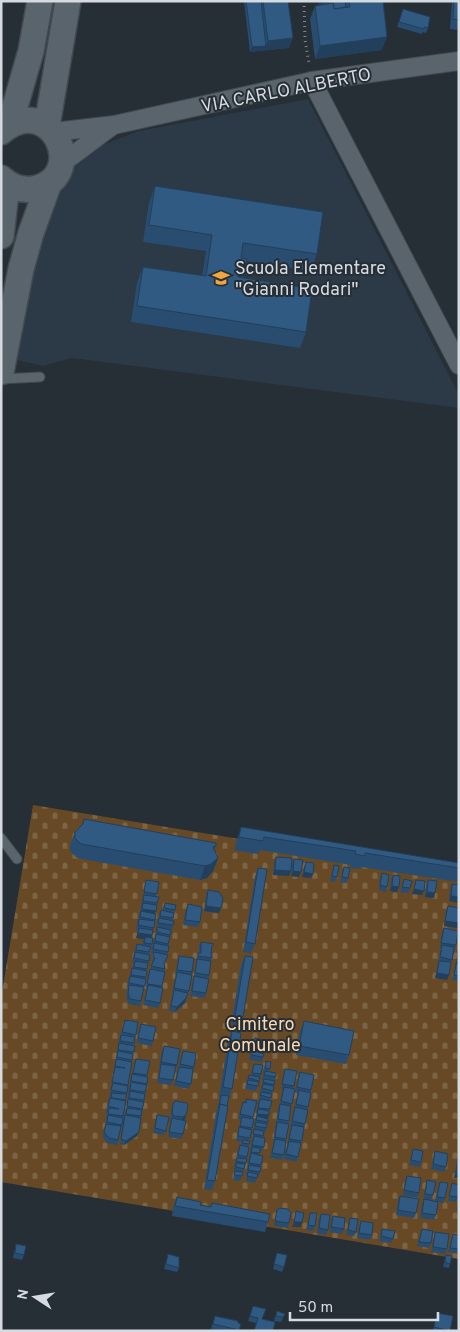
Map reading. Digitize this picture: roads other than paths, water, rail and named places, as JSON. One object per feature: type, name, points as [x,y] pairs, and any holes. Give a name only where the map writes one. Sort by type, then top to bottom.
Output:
[{"type":"main road","points":[[6,128],[31,51],[40,1]]},
{"type":"main road","points":[[50,129],[68,1]]},
{"type":"main road","points":[[1,372],[21,269],[31,233],[62,153],[60,142],[50,129],[35,121],[22,120],[6,128]]},
{"type":"main road","points":[[1,236],[4,181],[17,189],[28,190],[39,188],[55,174]]},
{"type":"street","name":"VIA CARLO ALBERTO","points":[[50,129],[114,124],[312,81],[459,61]]},
{"type":"street","points":[[312,81],[459,365]]},
{"type":"street","name":"VIA CARLO ALBERTO","points":[[55,174],[114,124]]},
{"type":"lane","points":[[1,379],[40,377]]},
{"type":"lane","points":[[1,838],[17,859]]},
{"type":"place","name":"Scuola Elementare \"Gianni Rodari\"","points":[[221,278]]},
{"type":"park label","name":"Cimitero Comunale","points":[[260,1034]]}]
